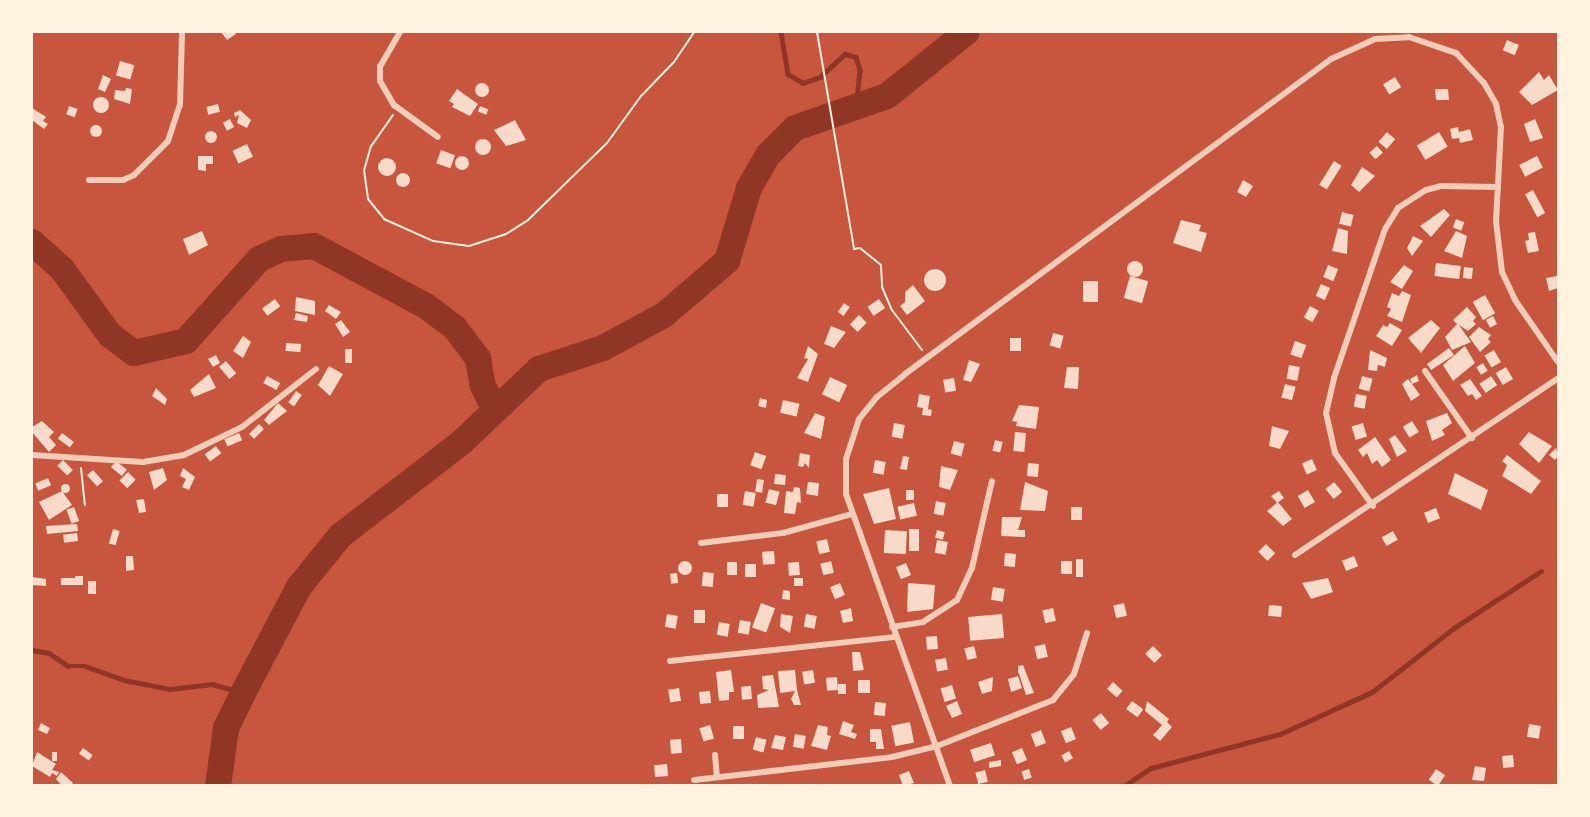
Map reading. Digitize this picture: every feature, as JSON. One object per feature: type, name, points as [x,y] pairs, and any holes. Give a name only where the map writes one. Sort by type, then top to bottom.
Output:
[{"type":"street","points":[[89,180],[123,180],[134,175],[168,141],[180,105],[182,32]]},
{"type":"street","points":[[400,32],[380,66],[380,81],[399,109],[438,137]]},
{"type":"street","points":[[950,786],[852,514],[845,483],[846,459],[859,419],[889,386],[1300,81],[1344,51],[1375,39],[1409,37],[1435,43],[1456,53],[1477,73],[1499,114],[1502,139],[1497,244],[1502,272],[1515,300],[1558,362]]},
{"type":"street","points":[[1373,506],[1335,453],[1326,413],[1334,378],[1385,228],[1398,208],[1426,190],[1441,186],[1498,187]]},
{"type":"street","points":[[32,455],[80,456],[143,462],[201,449],[242,427],[316,369]]},
{"type":"street","points":[[1425,371],[1472,438]]},
{"type":"street","points":[[1295,555],[1373,506],[1558,378]]},
{"type":"street","points":[[892,627],[923,622],[957,600],[970,575],[992,481]]},
{"type":"street","points":[[701,543],[783,533],[852,514]]},
{"type":"street","points":[[694,780],[892,757],[937,746],[1053,700],[1074,674],[1087,633]]},
{"type":"street","points":[[670,661],[896,637]]},
{"type":"street","points":[[715,755],[717,777]]},
{"type":"path","points":[[399,109],[371,146],[364,170],[368,199],[384,219],[433,241],[469,246],[506,234],[528,220],[607,143],[641,96],[674,62],[694,32]]},
{"type":"path","points":[[817,32],[854,249],[860,248],[881,265],[882,286],[892,310],[927,357]]},
{"type":"path","points":[[80,456],[85,505]]},
{"type":"building","points":[[221,32],[234,32],[236,34],[227,40]]},
{"type":"building","points":[[1507,40],[1519,45],[1515,55],[1503,50]]},
{"type":"building","points":[[120,61],[134,65],[130,80],[116,75]]},
{"type":"building","points":[[1539,72],[1544,80],[1549,75],[1558,90],[1532,105],[1519,92]]},
{"type":"building","points":[[103,75],[111,79],[105,92],[98,89]]},
{"type":"building","points":[[1395,77],[1401,87],[1389,94],[1383,84]]},
{"type":"building","points":[[479,83],[485,83],[489,90],[485,97],[479,97],[475,93],[475,87]]},
{"type":"building","points":[[126,88],[132,89],[130,104],[114,99],[115,90],[125,91]]},
{"type":"building","points":[[457,89],[478,104],[470,116],[452,107],[454,104],[449,101]]},
{"type":"building","points":[[1435,89],[1448,89],[1449,100],[1436,100]]},
{"type":"building","points":[[98,97],[104,97],[109,105],[107,111],[98,113],[93,108],[93,102]]},
{"type":"building","points":[[218,104],[220,112],[208,115],[206,107]]},
{"type":"building","points":[[69,106],[78,109],[75,117],[66,115]]},
{"type":"building","points":[[480,106],[488,109],[486,115],[478,112]]},
{"type":"building","points":[[32,108],[46,117],[43,121],[48,124],[44,129],[32,120]]},
{"type":"building","points":[[240,110],[251,120],[247,128],[237,123],[239,115],[235,117],[234,113]]},
{"type":"building","points":[[230,119],[234,127],[227,131],[223,123]]},
{"type":"building","points":[[1535,119],[1543,138],[1530,142],[1524,124]]},
{"type":"building","points":[[515,120],[526,140],[506,146],[494,130]]},
{"type":"building","points":[[98,125],[102,131],[98,137],[94,137],[90,129]]},
{"type":"building","points":[[1458,127],[1459,132],[1470,129],[1473,140],[1460,143],[1459,138],[1452,139],[1450,129]]},
{"type":"building","points":[[213,131],[216,132],[216,142],[209,143],[206,142],[205,135],[206,132]]},
{"type":"building","points":[[1387,132],[1395,139],[1387,149],[1378,142]]},
{"type":"building","points":[[1439,132],[1448,147],[1425,160],[1417,145]]},
{"type":"building","points":[[483,139],[489,141],[491,147],[489,153],[483,155],[477,153],[475,147],[477,141]]},
{"type":"building","points":[[247,144],[253,157],[238,163],[232,151]]},
{"type":"building","points":[[1377,146],[1383,153],[1375,159],[1369,153]]},
{"type":"building","points":[[441,150],[455,155],[450,168],[436,163]]},
{"type":"building","points":[[198,156],[213,156],[213,164],[206,164],[206,171],[198,170]]},
{"type":"building","points":[[462,156],[467,158],[469,163],[467,168],[462,170],[457,168],[455,163],[457,158]]},
{"type":"building","points":[[1537,156],[1543,168],[1525,177],[1519,165]]},
{"type":"building","points":[[387,158],[393,161],[396,167],[393,173],[387,176],[381,173],[378,167],[381,161]]},
{"type":"building","points":[[1334,161],[1342,166],[1327,190],[1319,185]]},
{"type":"building","points":[[1362,167],[1375,176],[1359,192],[1351,185]]},
{"type":"building","points":[[403,173],[408,175],[410,180],[408,185],[403,187],[398,185],[396,180],[398,175]]},
{"type":"building","points":[[1243,180],[1253,186],[1246,197],[1237,192]]},
{"type":"building","points":[[1533,190],[1545,213],[1537,217],[1525,194]]},
{"type":"building","points":[[1444,209],[1450,215],[1431,237],[1420,226]]},
{"type":"building","points":[[1342,212],[1354,215],[1351,227],[1339,224]]},
{"type":"building","points":[[1456,219],[1464,222],[1461,231],[1453,227]]},
{"type":"building","points":[[1181,220],[1201,225],[1199,231],[1207,233],[1201,252],[1173,243]]},
{"type":"building","points":[[1338,228],[1348,231],[1347,254],[1332,251]]},
{"type":"building","points":[[202,231],[208,245],[189,255],[183,239]]},
{"type":"building","points":[[1456,231],[1467,236],[1462,258],[1444,251]]},
{"type":"building","points":[[1535,232],[1539,251],[1528,253],[1525,241],[1529,240],[1528,233]]},
{"type":"building","points":[[1413,236],[1423,241],[1412,256],[1407,248]]},
{"type":"building","points":[[1132,261],[1138,261],[1143,269],[1141,275],[1132,277],[1127,272],[1127,266]]},
{"type":"building","points":[[1436,263],[1461,266],[1459,279],[1434,276]]},
{"type":"building","points":[[1328,265],[1338,269],[1333,281],[1323,277]]},
{"type":"building","points":[[1404,265],[1413,271],[1402,289],[1390,282]]},
{"type":"building","points":[[1464,267],[1473,268],[1472,279],[1463,278]]},
{"type":"building","points":[[935,269],[943,272],[946,280],[943,288],[935,291],[927,288],[924,280],[927,272]]},
{"type":"building","points":[[1130,276],[1148,281],[1142,303],[1124,298]]},
{"type":"building","points":[[1557,276],[1558,288],[1549,291],[1546,278]]},
{"type":"building","points":[[1083,281],[1098,281],[1098,302],[1083,302]]},
{"type":"building","points":[[1321,284],[1330,288],[1325,300],[1316,296]]},
{"type":"building","points":[[913,285],[925,301],[907,315],[900,306],[905,302],[905,292]]},
{"type":"building","points":[[1402,291],[1411,295],[1402,322],[1387,316],[1391,309],[1387,307],[1392,293],[1399,296]]},
{"type":"building","points":[[1485,295],[1495,313],[1483,320],[1473,302]]},
{"type":"building","points":[[296,297],[315,301],[315,315],[295,311]]},
{"type":"building","points":[[275,299],[280,306],[267,316],[262,308]]},
{"type":"building","points":[[879,299],[885,308],[874,316],[867,307]]},
{"type":"building","points":[[844,303],[850,307],[844,316],[838,312]]},
{"type":"building","points":[[329,305],[341,312],[336,319],[325,311]]},
{"type":"building","points":[[1310,306],[1319,311],[1312,322],[1304,317]]},
{"type":"building","points":[[1467,307],[1476,317],[1473,321],[1476,324],[1468,331],[1459,325],[1471,342],[1452,350],[1445,337],[1457,324],[1453,320]]},
{"type":"building","points":[[296,313],[308,316],[307,322],[294,320]]},
{"type":"building","points":[[859,315],[867,323],[858,332],[850,324]]},
{"type":"building","points":[[1493,316],[1497,324],[1490,328],[1486,320]]},
{"type":"building","points":[[341,320],[350,332],[343,337],[335,324]]},
{"type":"building","points":[[1431,320],[1440,328],[1421,353],[1408,338]]},
{"type":"building","points":[[1390,323],[1402,330],[1392,346],[1376,336],[1383,325],[1387,327]]},
{"type":"building","points":[[831,326],[846,332],[834,348],[824,344]]},
{"type":"building","points":[[1479,327],[1491,335],[1488,339],[1491,342],[1480,352],[1469,337]]},
{"type":"building","points":[[1053,333],[1064,336],[1060,348],[1050,346]]},
{"type":"building","points":[[243,336],[251,342],[243,358],[233,351]]},
{"type":"building","points":[[1010,338],[1021,338],[1021,351],[1010,351]]},
{"type":"building","points":[[1295,341],[1306,345],[1301,358],[1290,354]]},
{"type":"building","points":[[286,343],[301,344],[300,352],[285,351]]},
{"type":"building","points":[[808,346],[818,354],[808,382],[797,378],[808,359],[804,358]]},
{"type":"building","points":[[1465,346],[1475,363],[1453,381],[1443,365]]},
{"type":"building","points":[[1449,348],[1454,355],[1431,370],[1427,364]]},
{"type":"building","points":[[345,349],[352,349],[352,363],[345,363]]},
{"type":"building","points":[[1370,350],[1387,358],[1385,367],[1378,365],[1377,371],[1368,370]]},
{"type":"building","points":[[1494,350],[1501,362],[1491,368],[1484,356]]},
{"type":"building","points":[[216,355],[220,363],[213,367],[208,359]]},
{"type":"building","points":[[969,360],[980,364],[971,382],[963,380]]},
{"type":"building","points":[[226,361],[236,373],[229,379],[219,367]]},
{"type":"building","points":[[1483,363],[1488,371],[1481,375],[1476,367]]},
{"type":"building","points":[[1289,365],[1300,367],[1297,381],[1287,379]]},
{"type":"building","points":[[329,366],[343,374],[330,396],[318,385]]},
{"type":"building","points":[[1067,367],[1079,367],[1078,389],[1064,388]]},
{"type":"building","points":[[1506,367],[1513,379],[1503,385],[1496,373]]},
{"type":"building","points":[[209,374],[216,388],[194,397],[190,390]]},
{"type":"building","points":[[1417,375],[1419,381],[1412,384],[1410,379]]},
{"type":"building","points":[[267,376],[280,383],[276,390],[263,383]]},
{"type":"building","points":[[1362,376],[1373,379],[1369,391],[1359,389]]},
{"type":"building","points":[[1491,376],[1497,385],[1486,393],[1479,384]]},
{"type":"building","points":[[830,377],[847,385],[839,402],[822,394]]},
{"type":"building","points":[[954,378],[956,391],[945,393],[943,380]]},
{"type":"building","points":[[1408,379],[1420,395],[1411,401],[1402,384]]},
{"type":"building","points":[[1470,379],[1482,396],[1476,400],[1472,394],[1468,396],[1460,385]]},
{"type":"building","points":[[1285,384],[1296,387],[1292,400],[1281,398]]},
{"type":"building","points":[[156,388],[167,399],[165,405],[152,396]]},
{"type":"building","points":[[296,391],[302,395],[294,407],[288,403]]},
{"type":"building","points":[[919,394],[930,396],[928,409],[932,410],[931,416],[922,415],[923,408],[917,407]]},
{"type":"building","points":[[1356,394],[1367,396],[1365,409],[1354,407]]},
{"type":"building","points":[[760,398],[767,400],[766,408],[758,406]]},
{"type":"building","points":[[783,400],[800,404],[797,416],[780,413]]},
{"type":"building","points":[[278,403],[287,411],[269,425],[264,420]]},
{"type":"building","points":[[1019,405],[1039,407],[1036,429],[1016,426],[1017,422],[1012,421]]},
{"type":"building","points":[[815,413],[825,417],[821,439],[804,433]]},
{"type":"building","points":[[1447,413],[1452,423],[1442,430],[1445,435],[1432,441],[1426,421]]},
{"type":"building","points":[[42,421],[54,432],[49,437],[56,445],[49,452],[32,432],[32,427]]},
{"type":"building","points":[[1412,421],[1419,432],[1410,438],[1403,427]]},
{"type":"building","points":[[894,423],[905,425],[902,439],[892,437]]},
{"type":"building","points":[[1363,423],[1367,436],[1356,440],[1352,427]]},
{"type":"building","points":[[259,424],[264,429],[254,439],[249,434]]},
{"type":"building","points":[[1272,426],[1289,431],[1280,449],[1269,446]]},
{"type":"building","points":[[1015,432],[1026,433],[1024,452],[1013,451]]},
{"type":"building","points":[[1529,432],[1552,446],[1539,463],[1519,444]]},
{"type":"building","points":[[62,433],[74,442],[70,448],[58,439]]},
{"type":"building","points":[[239,433],[242,440],[227,447],[224,439]]},
{"type":"building","points":[[1395,435],[1407,451],[1397,457],[1389,439]]},
{"type":"building","points":[[1375,437],[1391,460],[1382,467],[1377,460],[1372,464],[1367,453],[1363,457],[1358,450]]},
{"type":"building","points":[[995,440],[1003,442],[1000,453],[992,451]]},
{"type":"building","points":[[954,441],[965,444],[961,456],[951,454]]},
{"type":"building","points":[[216,446],[221,453],[210,462],[205,454]]},
{"type":"building","points":[[1556,448],[1558,456],[1555,460],[1549,455]]},
{"type":"building","points":[[755,452],[766,456],[761,469],[750,465]]},
{"type":"building","points":[[800,453],[810,455],[809,468],[805,463],[803,467],[798,466]]},
{"type":"building","points":[[1507,455],[1541,481],[1531,494],[1502,476],[1507,465],[1502,461]]},
{"type":"building","points":[[903,456],[909,457],[907,470],[900,469]]},
{"type":"building","points":[[1312,459],[1317,470],[1307,474],[1302,463]]},
{"type":"building","points":[[63,460],[73,470],[67,476],[57,466]]},
{"type":"building","points":[[875,460],[886,462],[884,475],[873,473]]},
{"type":"building","points":[[116,461],[127,470],[122,476],[111,467]]},
{"type":"building","points":[[1028,463],[1039,464],[1038,477],[1027,476]]},
{"type":"building","points":[[941,466],[958,470],[950,490],[939,487]]},
{"type":"building","points":[[163,468],[167,480],[154,490],[149,472]]},
{"type":"building","points":[[183,468],[195,477],[189,490],[182,487],[186,479],[180,476]]},
{"type":"building","points":[[93,470],[103,481],[97,487],[87,475]]},
{"type":"building","points":[[128,472],[136,480],[127,488],[120,480]]},
{"type":"building","points":[[1455,473],[1488,490],[1481,510],[1448,494]]},
{"type":"building","points":[[775,474],[786,475],[785,485],[774,484]]},
{"type":"building","points":[[48,478],[51,485],[38,491],[35,483]]},
{"type":"building","points":[[757,479],[764,480],[762,493],[755,492]]},
{"type":"building","points":[[808,482],[819,483],[818,496],[806,494]]},
{"type":"building","points":[[1025,482],[1048,491],[1045,511],[1020,510]]},
{"type":"building","points":[[1334,482],[1342,492],[1334,499],[1325,489]]},
{"type":"building","points":[[65,484],[69,488],[65,492],[61,488]]},
{"type":"building","points":[[794,487],[800,488],[801,503],[797,502],[795,514],[784,513],[786,491],[793,492]]},
{"type":"building","points":[[889,488],[896,519],[874,524],[863,494]]},
{"type":"building","points":[[769,489],[780,492],[776,505],[765,503]]},
{"type":"building","points":[[906,490],[914,490],[914,500],[906,500]]},
{"type":"building","points":[[1308,490],[1315,502],[1305,508],[1298,496]]},
{"type":"building","points":[[62,491],[72,505],[49,520],[39,502]]},
{"type":"building","points":[[745,491],[756,493],[753,507],[743,505]]},
{"type":"building","points":[[1279,491],[1284,498],[1277,503],[1271,496]]},
{"type":"building","points":[[717,494],[728,494],[728,507],[717,507]]},
{"type":"building","points":[[144,499],[146,512],[139,513],[136,500]]},
{"type":"building","points":[[936,501],[946,503],[943,516],[934,514]]},
{"type":"building","points":[[1278,502],[1292,519],[1283,526],[1267,511]]},
{"type":"building","points":[[914,503],[917,516],[900,519],[897,507]]},
{"type":"building","points":[[74,507],[79,521],[72,524],[66,510]]},
{"type":"building","points":[[1071,507],[1082,507],[1082,520],[1071,520]]},
{"type":"building","points":[[1436,508],[1440,518],[1428,523],[1424,513]]},
{"type":"building","points":[[1002,517],[1022,517],[1018,530],[1025,530],[1025,537],[1001,536]]},
{"type":"building","points":[[77,524],[78,531],[47,534],[46,526]]},
{"type":"building","points":[[113,529],[120,531],[116,545],[109,543]]},
{"type":"building","points":[[909,529],[919,529],[919,551],[909,551]]},
{"type":"building","points":[[885,530],[907,531],[906,554],[884,553]]},
{"type":"building","points":[[937,530],[945,532],[943,540],[935,538]]},
{"type":"building","points":[[1393,531],[1398,540],[1386,546],[1382,537]]},
{"type":"building","points":[[77,533],[78,541],[64,543],[63,535]]},
{"type":"building","points":[[827,539],[830,552],[819,554],[816,541]]},
{"type":"building","points":[[937,540],[948,542],[946,555],[935,553]]},
{"type":"building","points":[[1266,544],[1275,553],[1267,561],[1258,552]]},
{"type":"building","points":[[774,551],[775,564],[763,565],[762,552]]},
{"type":"building","points":[[1005,553],[1016,554],[1015,567],[1004,566]]},
{"type":"building","points":[[126,556],[133,556],[134,570],[126,571]]},
{"type":"building","points":[[1354,556],[1358,566],[1346,571],[1342,561]]},
{"type":"building","points":[[1076,559],[1083,559],[1083,577],[1076,577]]},
{"type":"building","points":[[682,561],[688,561],[692,568],[688,575],[682,575],[678,571],[678,565]]},
{"type":"building","points":[[831,561],[834,573],[823,575],[820,564]]},
{"type":"building","points":[[1061,561],[1072,561],[1072,574],[1061,574]]},
{"type":"building","points":[[727,562],[737,562],[737,575],[727,575]]},
{"type":"building","points":[[799,562],[800,575],[789,576],[788,563]]},
{"type":"building","points":[[906,563],[911,575],[901,579],[896,567]]},
{"type":"building","points":[[745,564],[756,564],[756,577],[745,577]]},
{"type":"building","points":[[703,572],[714,573],[713,587],[702,586]]},
{"type":"building","points":[[677,573],[678,583],[671,584],[670,574]]},
{"type":"building","points":[[75,576],[83,576],[83,585],[75,585]]},
{"type":"building","points":[[32,577],[46,579],[46,586],[32,585]]},
{"type":"building","points":[[61,578],[75,578],[75,585],[61,585]]},
{"type":"building","points":[[794,578],[803,578],[803,586],[794,586]]},
{"type":"building","points":[[1328,578],[1333,592],[1311,599],[1302,583]]},
{"type":"building","points":[[88,581],[96,581],[96,594],[88,594]]},
{"type":"building","points":[[840,583],[845,595],[835,599],[830,587]]},
{"type":"building","points":[[908,583],[935,585],[933,609],[907,612]]},
{"type":"building","points":[[993,587],[1005,589],[1003,602],[991,600]]},
{"type":"building","points":[[783,590],[790,591],[790,600],[782,599]]},
{"type":"building","points":[[761,603],[775,608],[766,633],[752,627]]},
{"type":"building","points":[[1124,603],[1127,616],[1116,618],[1113,605]]},
{"type":"building","points":[[1269,605],[1282,606],[1281,617],[1268,616]]},
{"type":"building","points":[[851,608],[853,621],[843,623],[840,611]]},
{"type":"building","points":[[1053,608],[1056,621],[1045,623],[1042,610]]},
{"type":"building","points":[[694,610],[705,610],[705,623],[694,623]]},
{"type":"building","points":[[667,614],[678,616],[676,629],[665,627]]},
{"type":"building","points":[[781,614],[793,616],[790,633],[780,627]]},
{"type":"building","points":[[806,614],[817,616],[815,629],[804,627]]},
{"type":"building","points":[[1002,614],[1004,638],[970,641],[968,617]]},
{"type":"building","points":[[740,620],[751,622],[749,635],[738,633]]},
{"type":"building","points":[[719,622],[730,624],[728,637],[717,635]]},
{"type":"building","points":[[937,636],[938,649],[927,650],[926,637]]},
{"type":"building","points":[[1045,644],[1048,657],[1037,659],[1034,646]]},
{"type":"building","points":[[974,646],[977,658],[967,660],[964,648]]},
{"type":"building","points":[[1153,646],[1162,655],[1154,663],[1145,654]]},
{"type":"building","points":[[852,652],[860,652],[864,670],[853,671]]},
{"type":"building","points":[[946,658],[948,670],[937,672],[935,660]]},
{"type":"building","points":[[1023,665],[1034,693],[1026,695],[1018,671],[1018,666]]},
{"type":"building","points":[[731,670],[734,692],[729,692],[729,700],[719,701],[716,672]]},
{"type":"building","points":[[795,670],[801,705],[794,705],[791,699],[795,691],[780,693],[778,671]]},
{"type":"building","points":[[813,670],[815,683],[804,685],[802,672]]},
{"type":"building","points":[[773,675],[779,707],[758,708],[757,695],[769,690],[763,689],[762,676]]},
{"type":"building","points":[[1018,676],[1022,688],[1011,692],[1008,679]]},
{"type":"building","points":[[837,677],[838,690],[827,691],[826,678]]},
{"type":"building","points":[[993,677],[992,691],[982,694],[978,682]]},
{"type":"building","points":[[858,680],[870,680],[870,693],[858,693]]},
{"type":"building","points":[[1113,682],[1123,691],[1117,697],[1107,689]]},
{"type":"building","points":[[838,684],[846,684],[846,694],[838,694]]},
{"type":"building","points":[[952,685],[956,698],[945,702],[941,689]]},
{"type":"building","points":[[751,686],[752,699],[742,700],[741,687]]},
{"type":"building","points":[[679,688],[681,701],[670,703],[668,690]]},
{"type":"building","points":[[710,691],[711,703],[700,704],[699,692]]},
{"type":"building","points":[[957,701],[962,714],[952,718],[946,706]]},
{"type":"building","points":[[1132,701],[1143,709],[1137,717],[1126,709]]},
{"type":"building","points":[[1147,701],[1169,719],[1167,722],[1172,727],[1160,741],[1153,735],[1162,725],[1145,711]]},
{"type":"building","points":[[875,702],[886,703],[885,716],[874,715]]},
{"type":"building","points":[[1101,713],[1109,723],[1101,730],[1092,720]]},
{"type":"building","points":[[843,721],[854,725],[851,732],[857,734],[855,739],[839,734]]},
{"type":"building","points":[[910,722],[914,743],[895,746],[891,726]]},
{"type":"building","points":[[41,723],[50,728],[47,734],[38,730]]},
{"type":"building","points":[[1529,724],[1541,726],[1539,739],[1527,737]]},
{"type":"building","points":[[710,725],[714,738],[704,742],[699,728]]},
{"type":"building","points":[[818,725],[828,727],[827,735],[831,736],[827,750],[811,746]]},
{"type":"building","points":[[733,726],[744,726],[744,739],[733,739]]},
{"type":"building","points":[[1071,727],[1076,739],[1066,743],[1061,731]]},
{"type":"building","points":[[870,729],[881,729],[884,749],[876,749],[876,742],[870,742]]},
{"type":"building","points":[[1041,730],[1046,743],[1036,747],[1031,734]]},
{"type":"building","points":[[795,734],[806,736],[804,749],[793,747]]},
{"type":"building","points":[[775,735],[786,737],[783,750],[771,748]]},
{"type":"building","points":[[756,737],[767,740],[763,752],[753,750]]},
{"type":"building","points":[[681,739],[682,753],[671,754],[670,740]]},
{"type":"building","points":[[991,743],[995,755],[974,762],[970,750]]},
{"type":"building","points":[[83,748],[93,755],[89,761],[79,754]]},
{"type":"building","points":[[1022,748],[1027,760],[1017,764],[1012,752]]},
{"type":"building","points":[[1069,751],[1073,758],[1065,762],[1061,756]]},
{"type":"building","points":[[37,752],[56,764],[52,770],[59,772],[57,776],[52,773],[50,777],[32,766]]},
{"type":"building","points":[[52,752],[57,752],[57,761],[52,761]]},
{"type":"building","points":[[1513,755],[1514,767],[1503,768],[1502,756]]},
{"type":"building","points":[[1001,760],[1001,766],[989,768],[989,762]]},
{"type":"building","points":[[667,764],[668,776],[655,777],[654,765]]},
{"type":"building","points":[[1475,766],[1486,768],[1484,781],[1472,780]]},
{"type":"building","points":[[1029,769],[1032,778],[1024,780],[1021,771]]},
{"type":"building","points":[[1436,769],[1445,775],[1438,786],[1429,780]]},
{"type":"building","points":[[985,770],[988,782],[978,784],[975,772]]},
{"type":"building","points":[[909,771],[914,783],[903,786],[899,775]]},
{"type":"building","points":[[61,772],[73,783],[71,786],[62,786],[56,779]]},
{"type":"waterway","points":[[781,32],[788,74],[803,83],[820,77],[845,54],[856,57],[860,70],[856,106]]},
{"type":"waterway","points":[[218,786],[226,728],[243,693],[299,587],[340,536],[462,442],[539,369],[603,348],[664,315],[727,261],[749,188],[768,155],[795,128],[887,96],[967,32]]},
{"type":"waterway","points":[[32,242],[62,269],[110,335],[134,353],[186,341],[259,259],[281,249],[314,246],[426,306],[455,328],[478,359],[483,386],[489,398],[503,403]]},
{"type":"waterway","points":[[1124,786],[1151,768],[1280,734],[1372,692],[1454,628],[1541,571]]},
{"type":"waterway","points":[[32,650],[49,653],[68,666],[85,666],[124,680],[170,689],[212,684],[243,693]]}]
